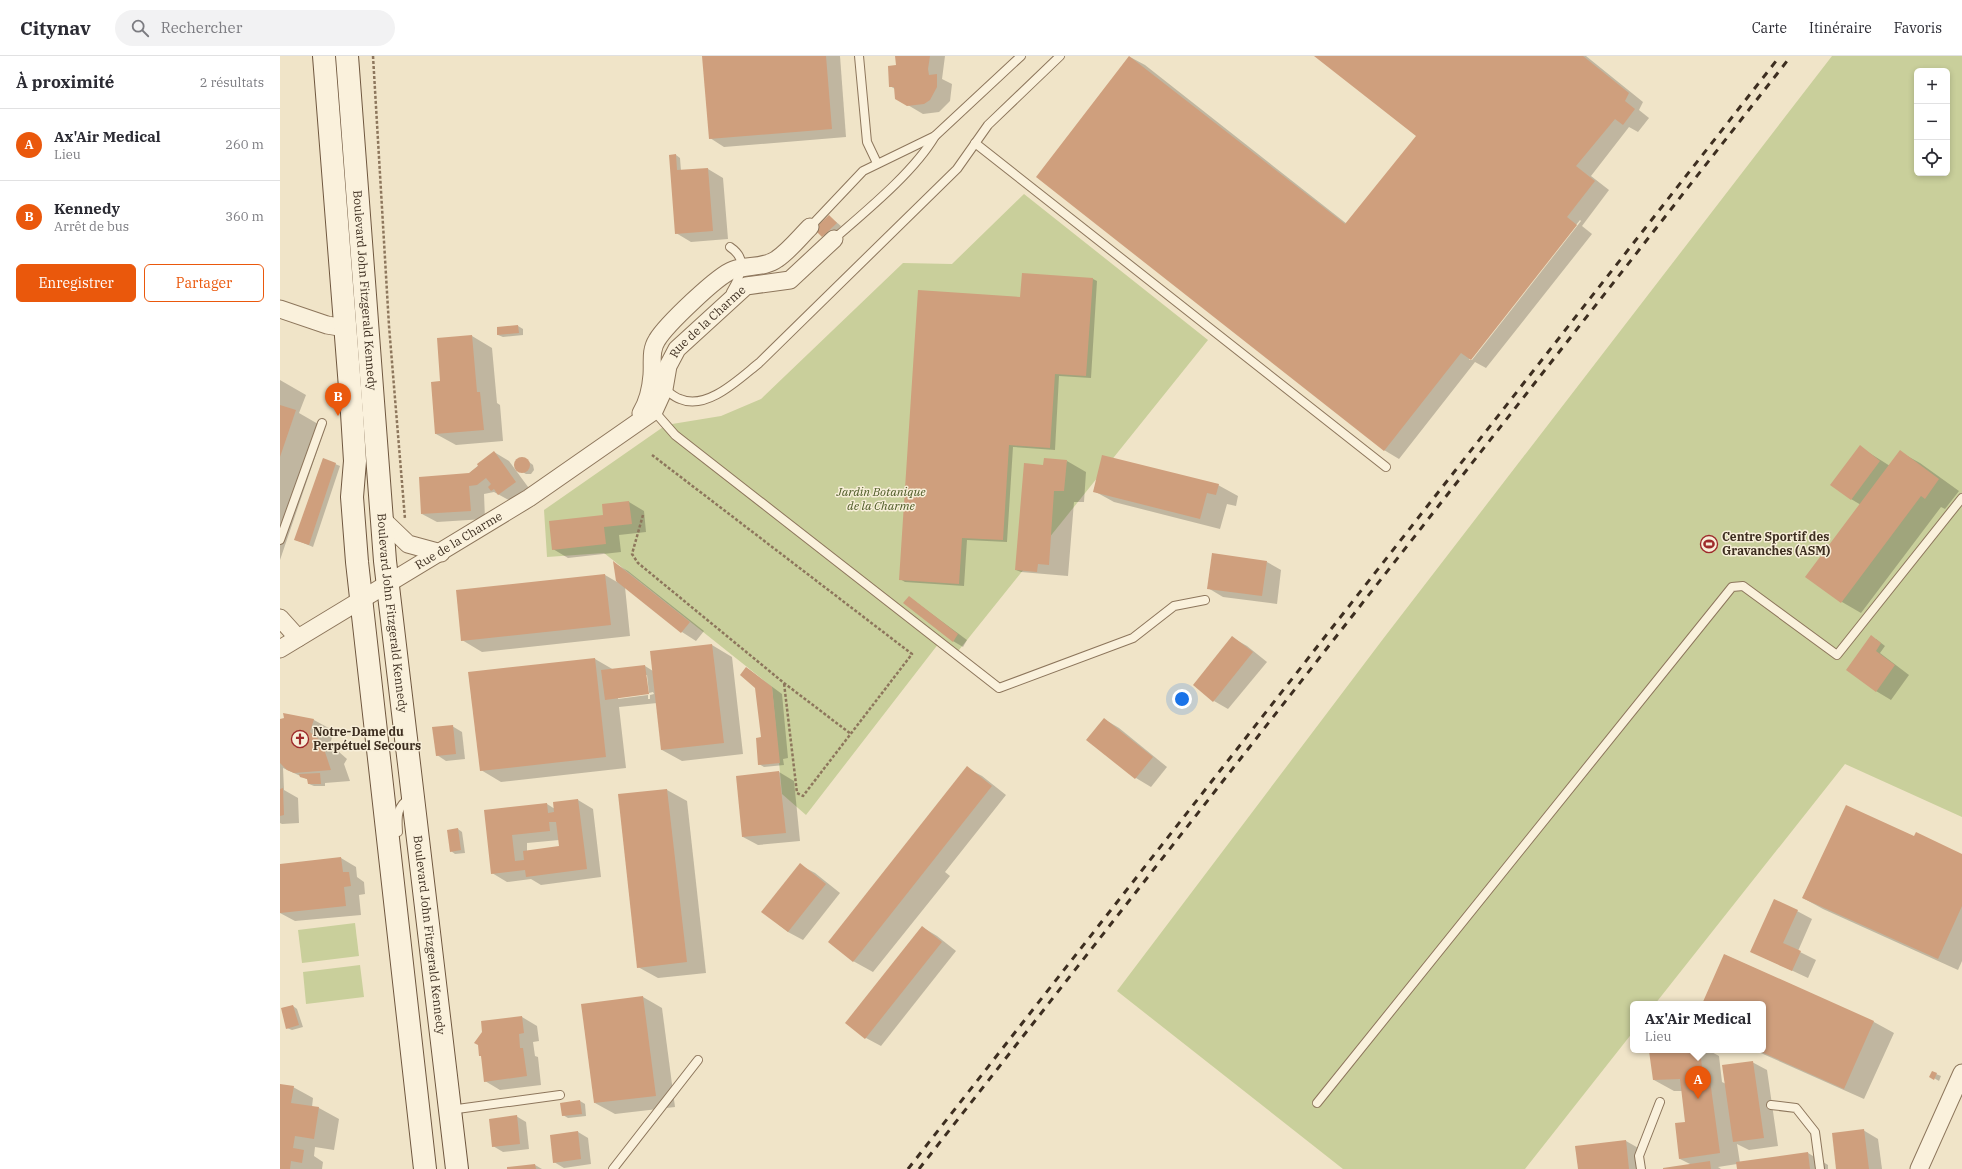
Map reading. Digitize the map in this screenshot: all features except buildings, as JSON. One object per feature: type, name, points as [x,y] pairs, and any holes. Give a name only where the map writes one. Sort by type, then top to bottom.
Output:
[{"type":"main road","name":"Boulevard John Fitzgerald Kennedy","points":[[324,56],[355,462],[353,504],[357,562],[396,865],[400,957],[425,1169]]},
{"type":"main road","name":"Boulevard John Fitzgerald Kennedy","points":[[347,56],[388,584],[458,1169]]},
{"type":"street","name":"Rue de la Charme","points":[[634,425],[643,409],[650,390],[652,353],[657,340],[668,327],[724,274],[741,267],[768,263],[777,259],[810,227]]},
{"type":"street","name":"Rue de la Charme","points":[[280,649],[441,553],[529,498],[654,411],[664,389],[668,366],[677,349],[746,286],[790,280],[834,239]]},
{"type":"street","points":[[280,309],[327,325],[345,328]]},
{"type":"street","points":[[383,520],[408,544],[441,553]]},
{"type":"street","points":[[280,618],[298,638]]},
{"type":"street","points":[[1919,1169],[1962,1074]]},
{"type":"lane","points":[[859,56],[867,142],[877,163]]},
{"type":"lane","points":[[810,227],[864,171],[877,163],[935,136],[1021,56]]},
{"type":"lane","points":[[664,389],[681,400],[707,400],[730,387],[759,363],[957,169],[988,125],[1060,56]]},
{"type":"lane","points":[[834,239],[927,151],[935,136]]},
{"type":"lane","points":[[975,143],[1386,467]]},
{"type":"lane","points":[[724,305],[739,278],[742,261],[739,253],[730,247]]},
{"type":"lane","points":[[654,411],[675,435],[999,688],[1134,638],[1174,606],[1204,600]]},
{"type":"lane","points":[[280,540],[322,423]]},
{"type":"lane","points":[[1317,1103],[1732,587],[1743,586],[1837,655],[1962,498]]},
{"type":"lane","points":[[399,839],[397,816],[402,803],[413,796]]},
{"type":"lane","points":[[613,1169],[698,1060]]},
{"type":"lane","points":[[450,1110],[560,1095]]},
{"type":"lane","points":[[1641,1169],[1639,1156],[1660,1102]]},
{"type":"lane","points":[[1772,1105],[1796,1108],[1815,1132],[1820,1169]]},
{"type":"path","points":[[373,56],[389,326],[406,522]]},
{"type":"path","points":[[652,455],[912,654],[803,796],[797,793],[784,682]]},
{"type":"path","points":[[643,515],[632,554],[638,563],[784,682],[851,734]]},
{"type":"green space","name":"Centre Sportif des Gravanches (ASM)","points":[[1832,56],[1962,56],[1962,817],[1845,764],[1657,1001],[1630,1001],[1630,1036],[1525,1169],[1343,1169],[1117,991],[1383,639]]},
{"type":"green space","name":"Jardin Botanique de la Charme","points":[[1024,194],[1208,340],[955,655],[939,643],[806,815],[782,794],[772,687],[604,553],[547,557],[544,510],[666,425],[721,416],[761,399],[903,263],[952,264]]},
{"type":"green space","points":[[355,923],[359,956],[302,963],[298,930]]},
{"type":"green space","points":[[360,965],[364,997],[306,1004],[303,972]]},
{"type":"railway","points":[[908,1169],[1780,56]]},
{"type":"railway","points":[[919,1169],[1791,56]]},
{"type":"place","name":"Kennedy","points":[[338,416]]},
{"type":"place","name":"Centre Sportif des Gravanches (ASM)","points":[[1709,544]]},
{"type":"place","name":"Notre-Dame du Perpétuel Secours","points":[[300,739]]},
{"type":"place","name":"Ax'Air Medical","points":[[1698,1099]]}]
